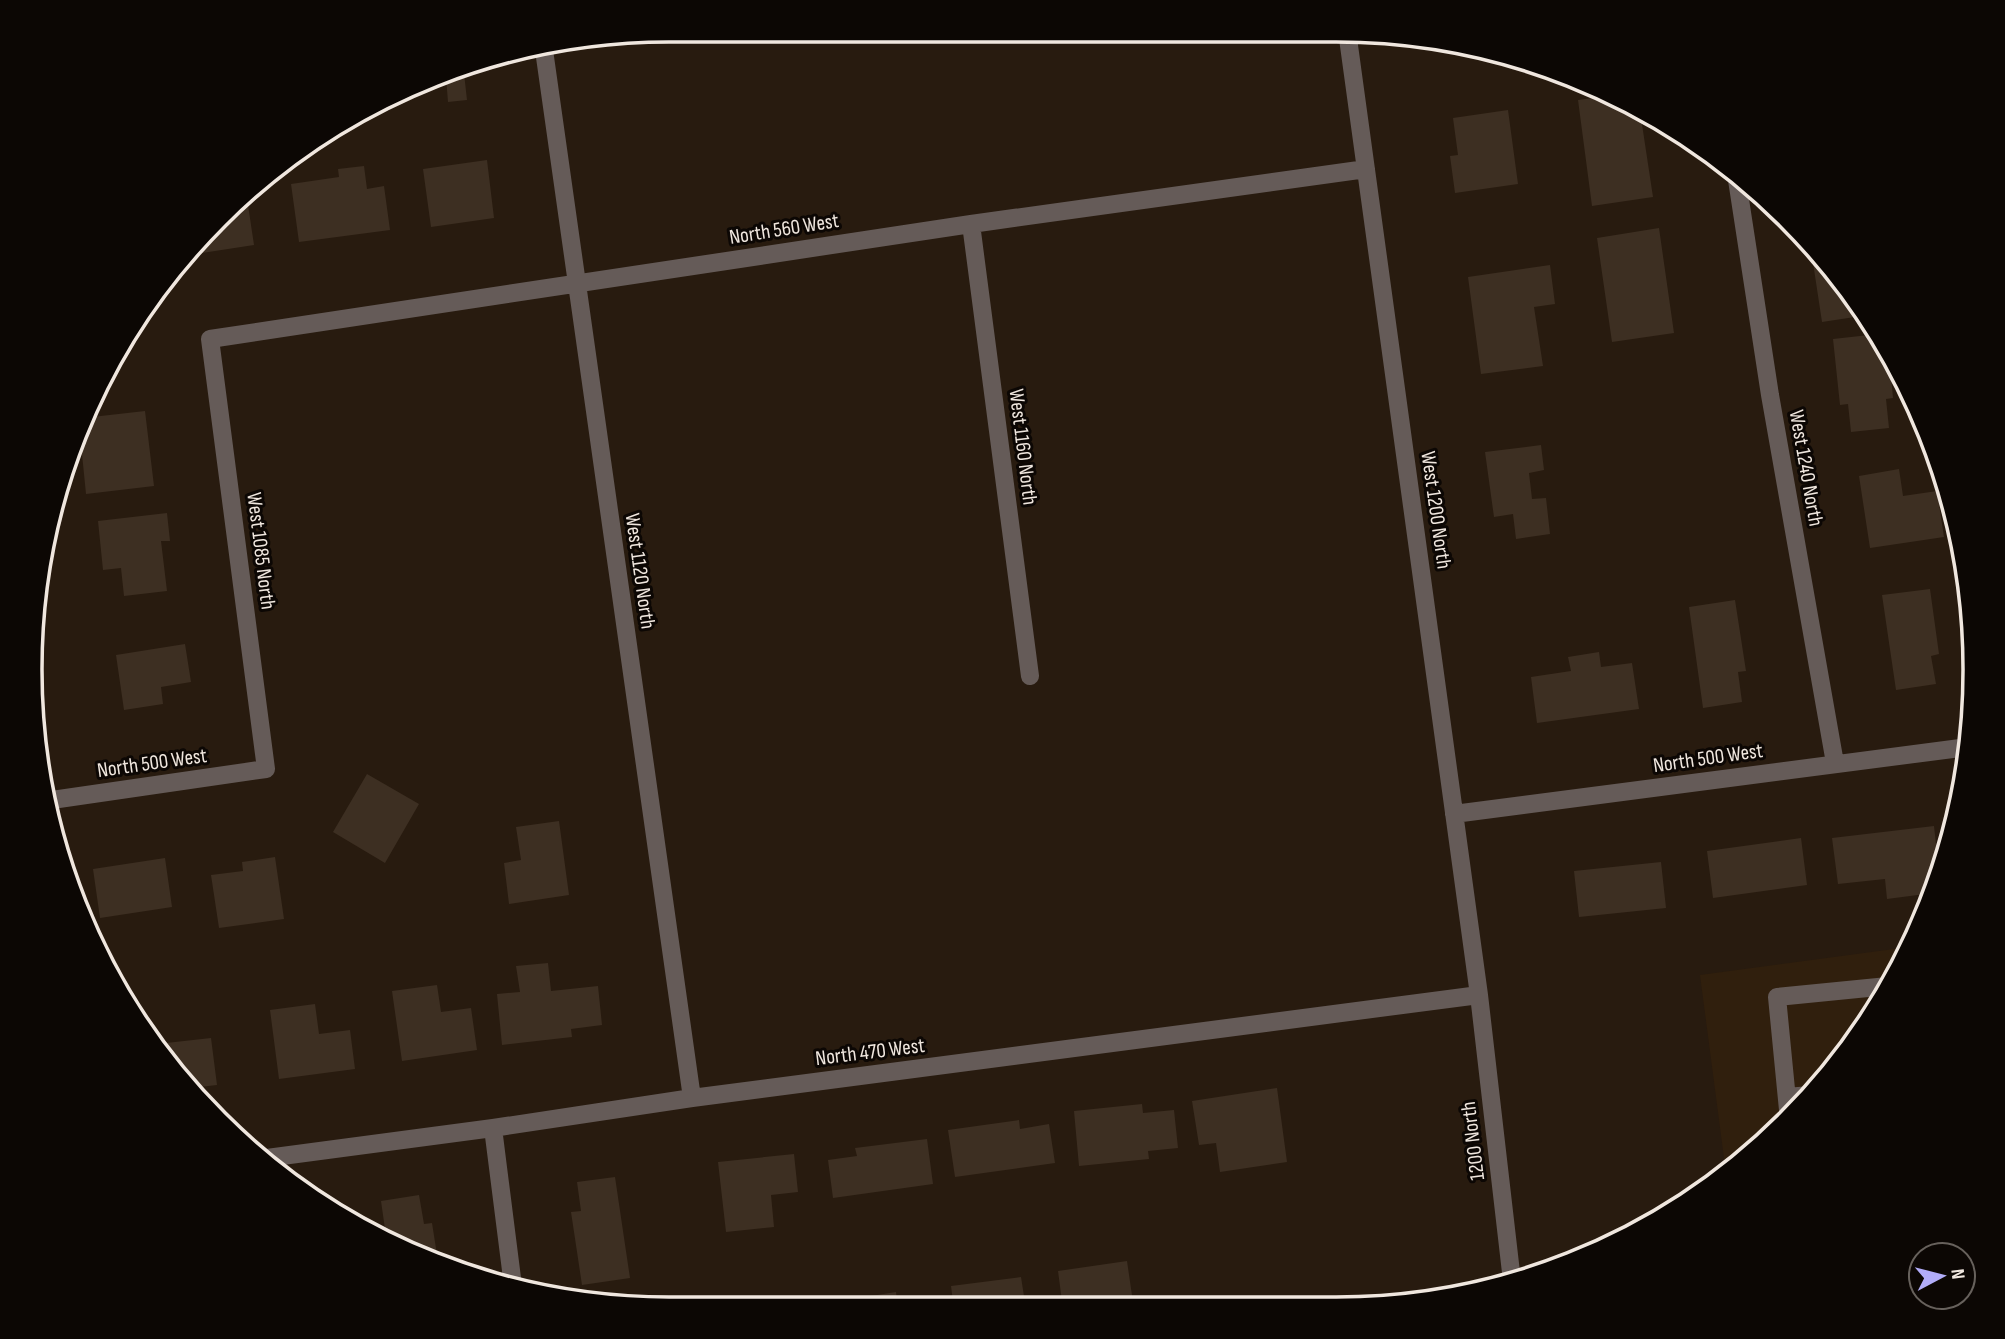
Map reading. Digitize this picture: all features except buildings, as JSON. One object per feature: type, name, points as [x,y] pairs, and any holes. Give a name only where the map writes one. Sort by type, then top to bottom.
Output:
[{"type":"street","name":"West 1200 North","points":[[1349,42],[1479,995]]},
{"type":"street","name":"West 1120 North","points":[[545,55],[692,1098]]},
{"type":"street","name":"North 560 West","points":[[210,339],[971,223],[1366,169]]},
{"type":"street","name":"West 1240 North","points":[[1738,189],[1770,395],[1835,763]]},
{"type":"street","name":"West 1160 North","points":[[971,223],[1030,676]]},
{"type":"street","name":"West 1085 North","points":[[210,339],[267,769]]},
{"type":"street","name":"North 500 West","points":[[1454,814],[1958,748]]},
{"type":"street","name":"North 500 West","points":[[56,799],[267,769]]},
{"type":"street","points":[[1788,1104],[1777,997],[1876,987]]},
{"type":"street","name":"North 470 West","points":[[276,1157],[692,1098],[1479,995]]},
{"type":"street","name":"1200 North","points":[[1479,995],[1511,1272]]},
{"type":"street","points":[[1787,1097],[1795,1096]]},
{"type":"street","points":[[493,1128],[512,1277]]},
{"type":"shaded area","points":[[1897,949],[1857,1018],[1807,1083],[1779,1113],[1724,1161],[1700,975]]}]
